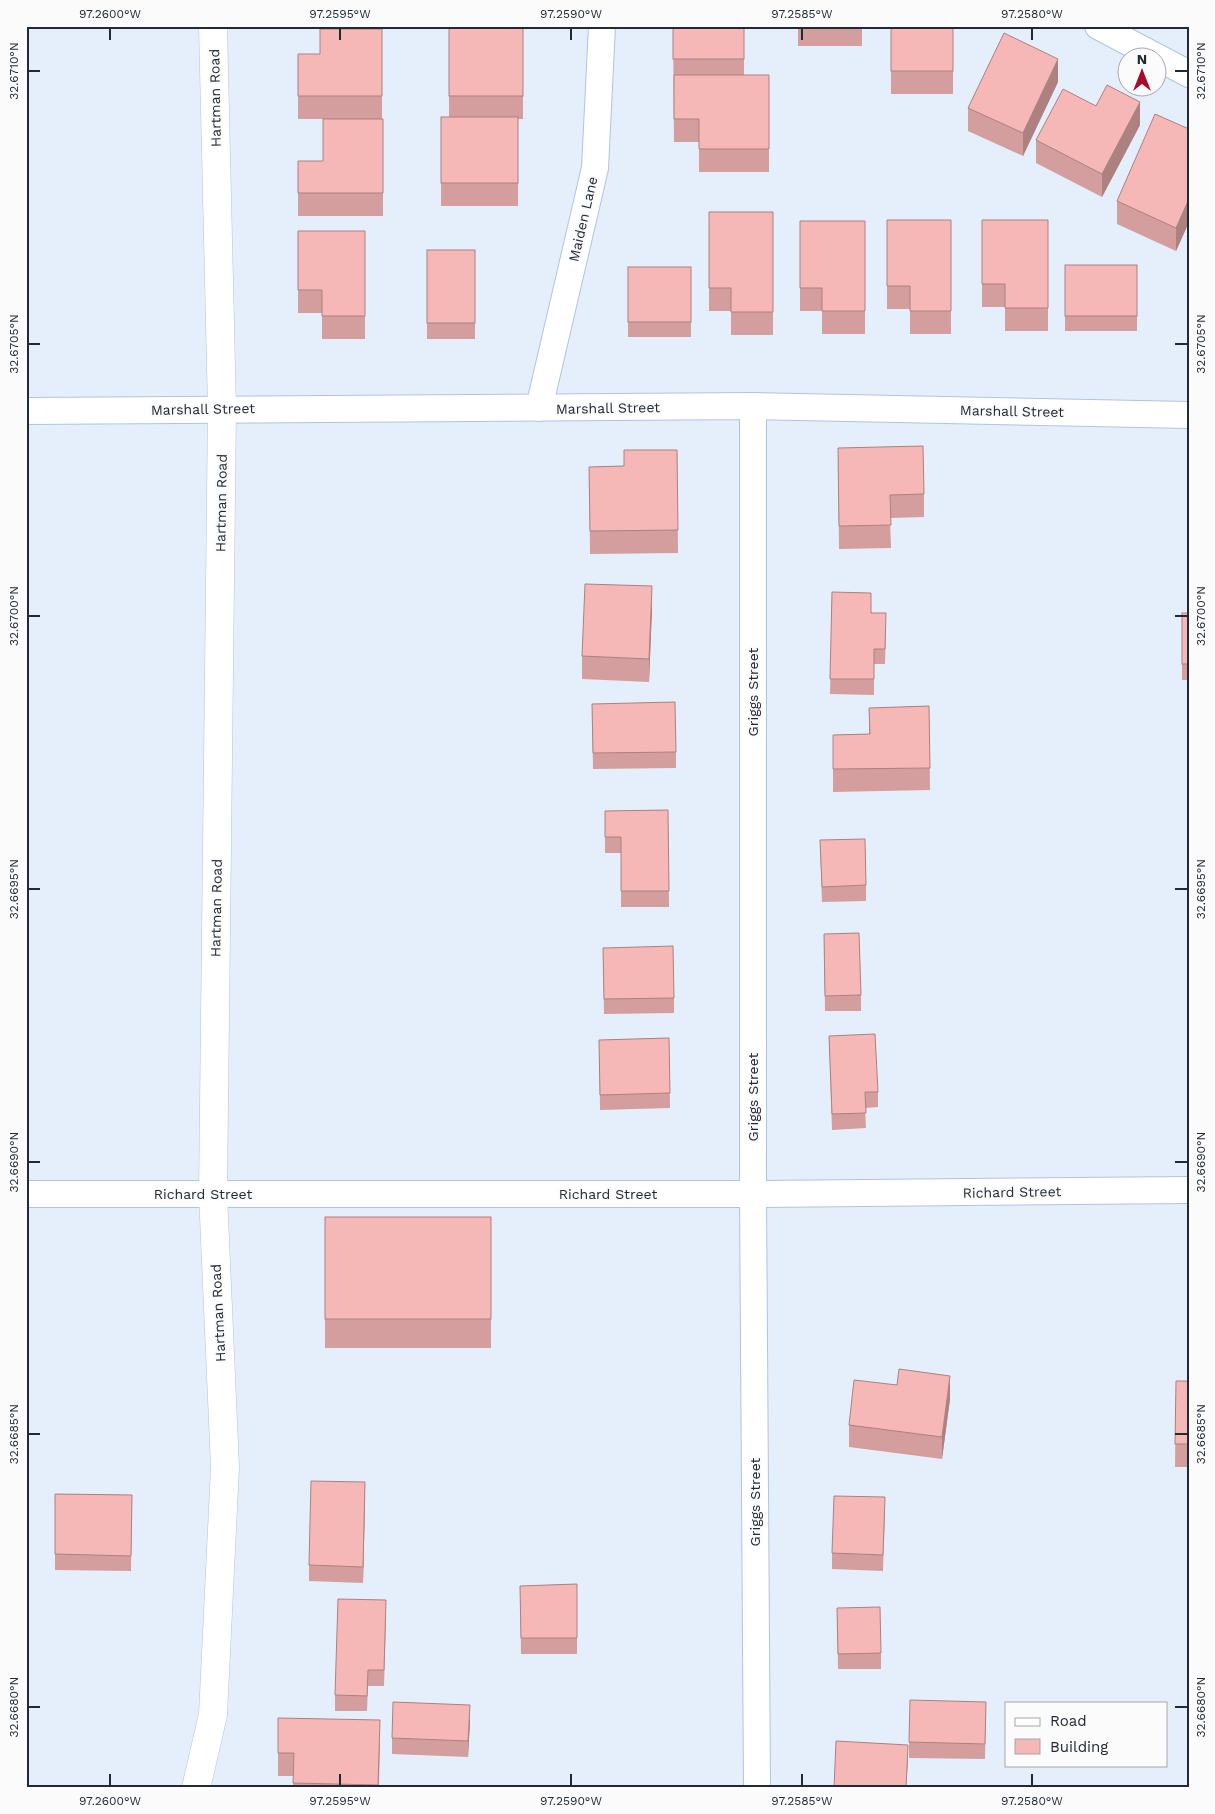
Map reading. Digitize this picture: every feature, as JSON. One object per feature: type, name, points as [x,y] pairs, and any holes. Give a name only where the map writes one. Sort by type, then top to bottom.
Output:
[{"type":"street","name":"Hartman Road","points":[[196,1788],[213,1715],[225,1466],[213,1194],[222,409],[213,26]]},
{"type":"street","name":"Maiden Lane","points":[[539,408],[595,168],[602,26]]},
{"type":"street","points":[[1098,26],[1189,74]]},
{"type":"street","name":"Marshall Street","points":[[26,411],[753,406],[1189,415]]},
{"type":"street","name":"Griggs Street","points":[[753,406],[753,1194],[757,1788]]},
{"type":"street","name":"Richard Street","points":[[26,1194],[753,1194],[1189,1190]]},
{"type":"building","points":[[449,26],[523,26],[523,96],[449,96]]},
{"type":"building","points":[[673,26],[744,26],[744,59],[673,59]]},
{"type":"building","points":[[891,26],[953,26],[953,71],[891,71]]},
{"type":"building","points":[[320,29],[382,29],[382,96],[298,96],[298,54],[320,54]]},
{"type":"building","points":[[1004,33],[1058,59],[1023,133],[968,108]]},
{"type":"building","points":[[674,75],[769,75],[769,149],[699,149],[699,119],[674,119]]},
{"type":"building","points":[[1107,85],[1118,91],[1118,98],[1132,98],[1140,102],[1102,174],[1036,140],[1063,89],[1096,106]]},
{"type":"building","points":[[1155,114],[1189,129],[1189,153],[1187,156],[1189,157],[1189,199],[1176,228],[1117,201]]},
{"type":"building","points":[[441,117],[518,117],[518,183],[441,183]]},
{"type":"building","points":[[323,119],[383,119],[383,193],[298,193],[298,161],[323,161]]},
{"type":"building","points":[[709,212],[773,212],[773,312],[731,312],[731,288],[709,288]]},
{"type":"building","points":[[887,220],[951,220],[951,311],[910,311],[910,286],[887,286]]},
{"type":"building","points":[[982,220],[1048,220],[1048,308],[1005,308],[1005,284],[982,284]]},
{"type":"building","points":[[800,221],[865,221],[865,311],[822,311],[822,288],[800,288]]},
{"type":"building","points":[[298,231],[365,231],[365,316],[322,316],[322,290],[298,290]]},
{"type":"building","points":[[427,250],[475,250],[475,323],[427,323]]},
{"type":"building","points":[[1065,265],[1137,265],[1137,316],[1065,316]]},
{"type":"building","points":[[628,267],[691,267],[691,322],[628,322]]},
{"type":"building","points":[[923,446],[924,494],[890,495],[891,525],[839,526],[838,448]]},
{"type":"building","points":[[624,450],[677,450],[678,530],[590,531],[589,467],[624,466]]},
{"type":"building","points":[[585,584],[652,586],[649,659],[582,656]]},
{"type":"building","points":[[832,592],[871,593],[871,613],[886,613],[885,649],[874,649],[874,679],[830,679]]},
{"type":"building","points":[[1182,613],[1189,613],[1189,664],[1182,664]]},
{"type":"building","points":[[675,702],[676,752],[593,753],[592,704]]},
{"type":"building","points":[[929,706],[930,768],[833,769],[833,735],[870,734],[869,708]]},
{"type":"building","points":[[668,810],[669,891],[621,891],[621,837],[605,837],[605,811]]},
{"type":"building","points":[[865,839],[866,885],[822,887],[820,840]]},
{"type":"building","points":[[859,933],[861,995],[825,996],[824,934]]},
{"type":"building","points":[[673,946],[674,998],[604,999],[603,948]]},
{"type":"building","points":[[875,1034],[878,1092],[865,1092],[866,1113],[832,1114],[829,1036]]},
{"type":"building","points":[[669,1038],[670,1093],[600,1095],[599,1040]]},
{"type":"building","points":[[325,1217],[491,1217],[491,1319],[325,1319]]},
{"type":"building","points":[[1188,1242],[1189,1242],[1189,1291]]},
{"type":"building","points":[[899,1369],[950,1376],[942,1437],[849,1425],[854,1380],[897,1385]]},
{"type":"building","points":[[1176,1381],[1189,1381],[1189,1444],[1175,1444]]},
{"type":"building","points":[[311,1481],[365,1482],[363,1567],[309,1565]]},
{"type":"building","points":[[55,1494],[132,1495],[131,1556],[55,1554]]},
{"type":"building","points":[[834,1496],[885,1497],[883,1555],[832,1553]]},
{"type":"building","points":[[577,1584],[577,1638],[521,1638],[520,1586]]},
{"type":"building","points":[[338,1599],[386,1600],[384,1670],[368,1670],[367,1696],[335,1695]]},
{"type":"building","points":[[880,1607],[881,1653],[838,1654],[837,1608]]},
{"type":"building","points":[[910,1700],[986,1702],[985,1744],[909,1742]]},
{"type":"building","points":[[393,1702],[470,1705],[468,1741],[392,1738]]},
{"type":"building","points":[[278,1718],[380,1720],[378,1785],[293,1783],[294,1753],[278,1753]]},
{"type":"building","points":[[836,1741],[908,1745],[906,1788],[834,1788]]}]
